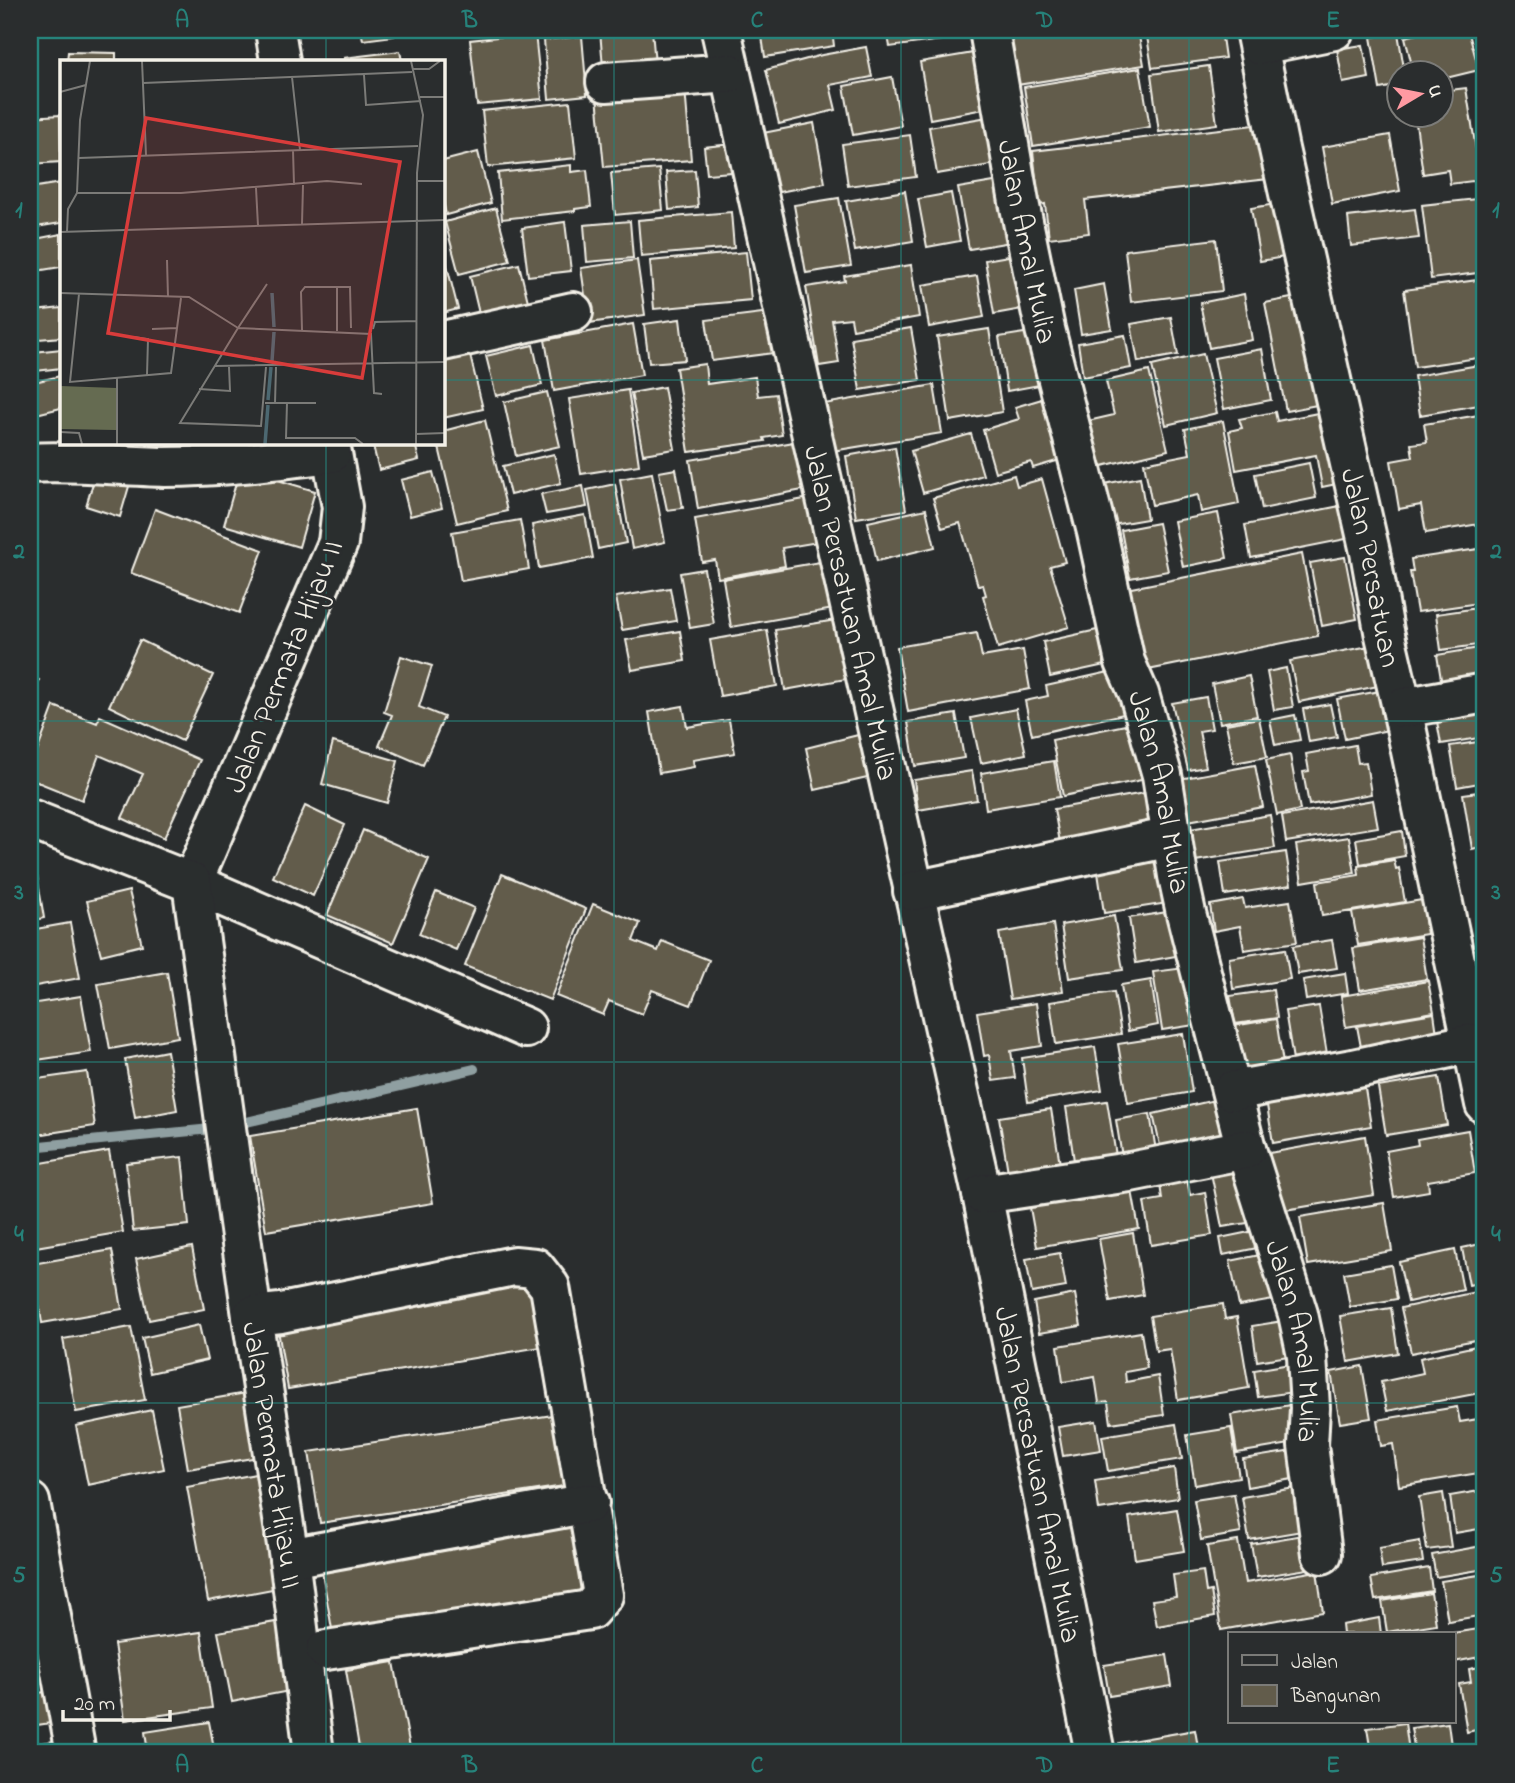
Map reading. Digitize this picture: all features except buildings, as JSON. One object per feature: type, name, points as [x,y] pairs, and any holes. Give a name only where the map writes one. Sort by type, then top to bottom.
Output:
[{"type":"street","points":[[275,30],[280,60]]},
{"type":"street","name":"Jalan Persatuan Amal Mulia","points":[[721,30],[982,1194],[1095,1753]]},
{"type":"street","name":"Jalan Amal Mulia","points":[[989,30],[1019,202],[1045,329],[1097,532],[1125,662],[1139,694],[1161,775],[1186,913],[1246,1149],[1292,1293],[1307,1356],[1310,1408],[1308,1445],[1322,1554]]},
{"type":"street","points":[[1257,37],[1334,30]]},
{"type":"street","name":"Jalan Persatuan","points":[[1257,37],[1279,149],[1370,552],[1384,631],[1484,1095]]},
{"type":"street","points":[[606,82],[730,73]]},
{"type":"street","points":[[444,341],[573,312]]},
{"type":"street","points":[[30,463],[114,454],[165,467],[214,465],[331,448]]},
{"type":"street","name":"Jalan Permata Hijau II","points":[[314,1753],[289,1558],[252,1316],[192,883],[338,543],[342,507],[331,448]]},
{"type":"street","points":[[1402,708],[1485,693]]},
{"type":"street","points":[[30,819],[192,883],[526,1028]]},
{"type":"street","points":[[914,891],[1172,837]]},
{"type":"street","points":[[1232,1091],[1353,1069],[1472,1043]]},
{"type":"street","points":[[982,1194],[1130,1172],[1246,1149]]},
{"type":"street","points":[[252,1316],[281,1313],[514,1266],[535,1268],[550,1287],[603,1595],[590,1610],[327,1650]]},
{"type":"street","points":[[30,1502],[76,1753]]},
{"type":"street","points":[[289,1558],[589,1503]]},
{"type":"waterway","points":[[30,1147],[221,1128],[474,1069]]}]
